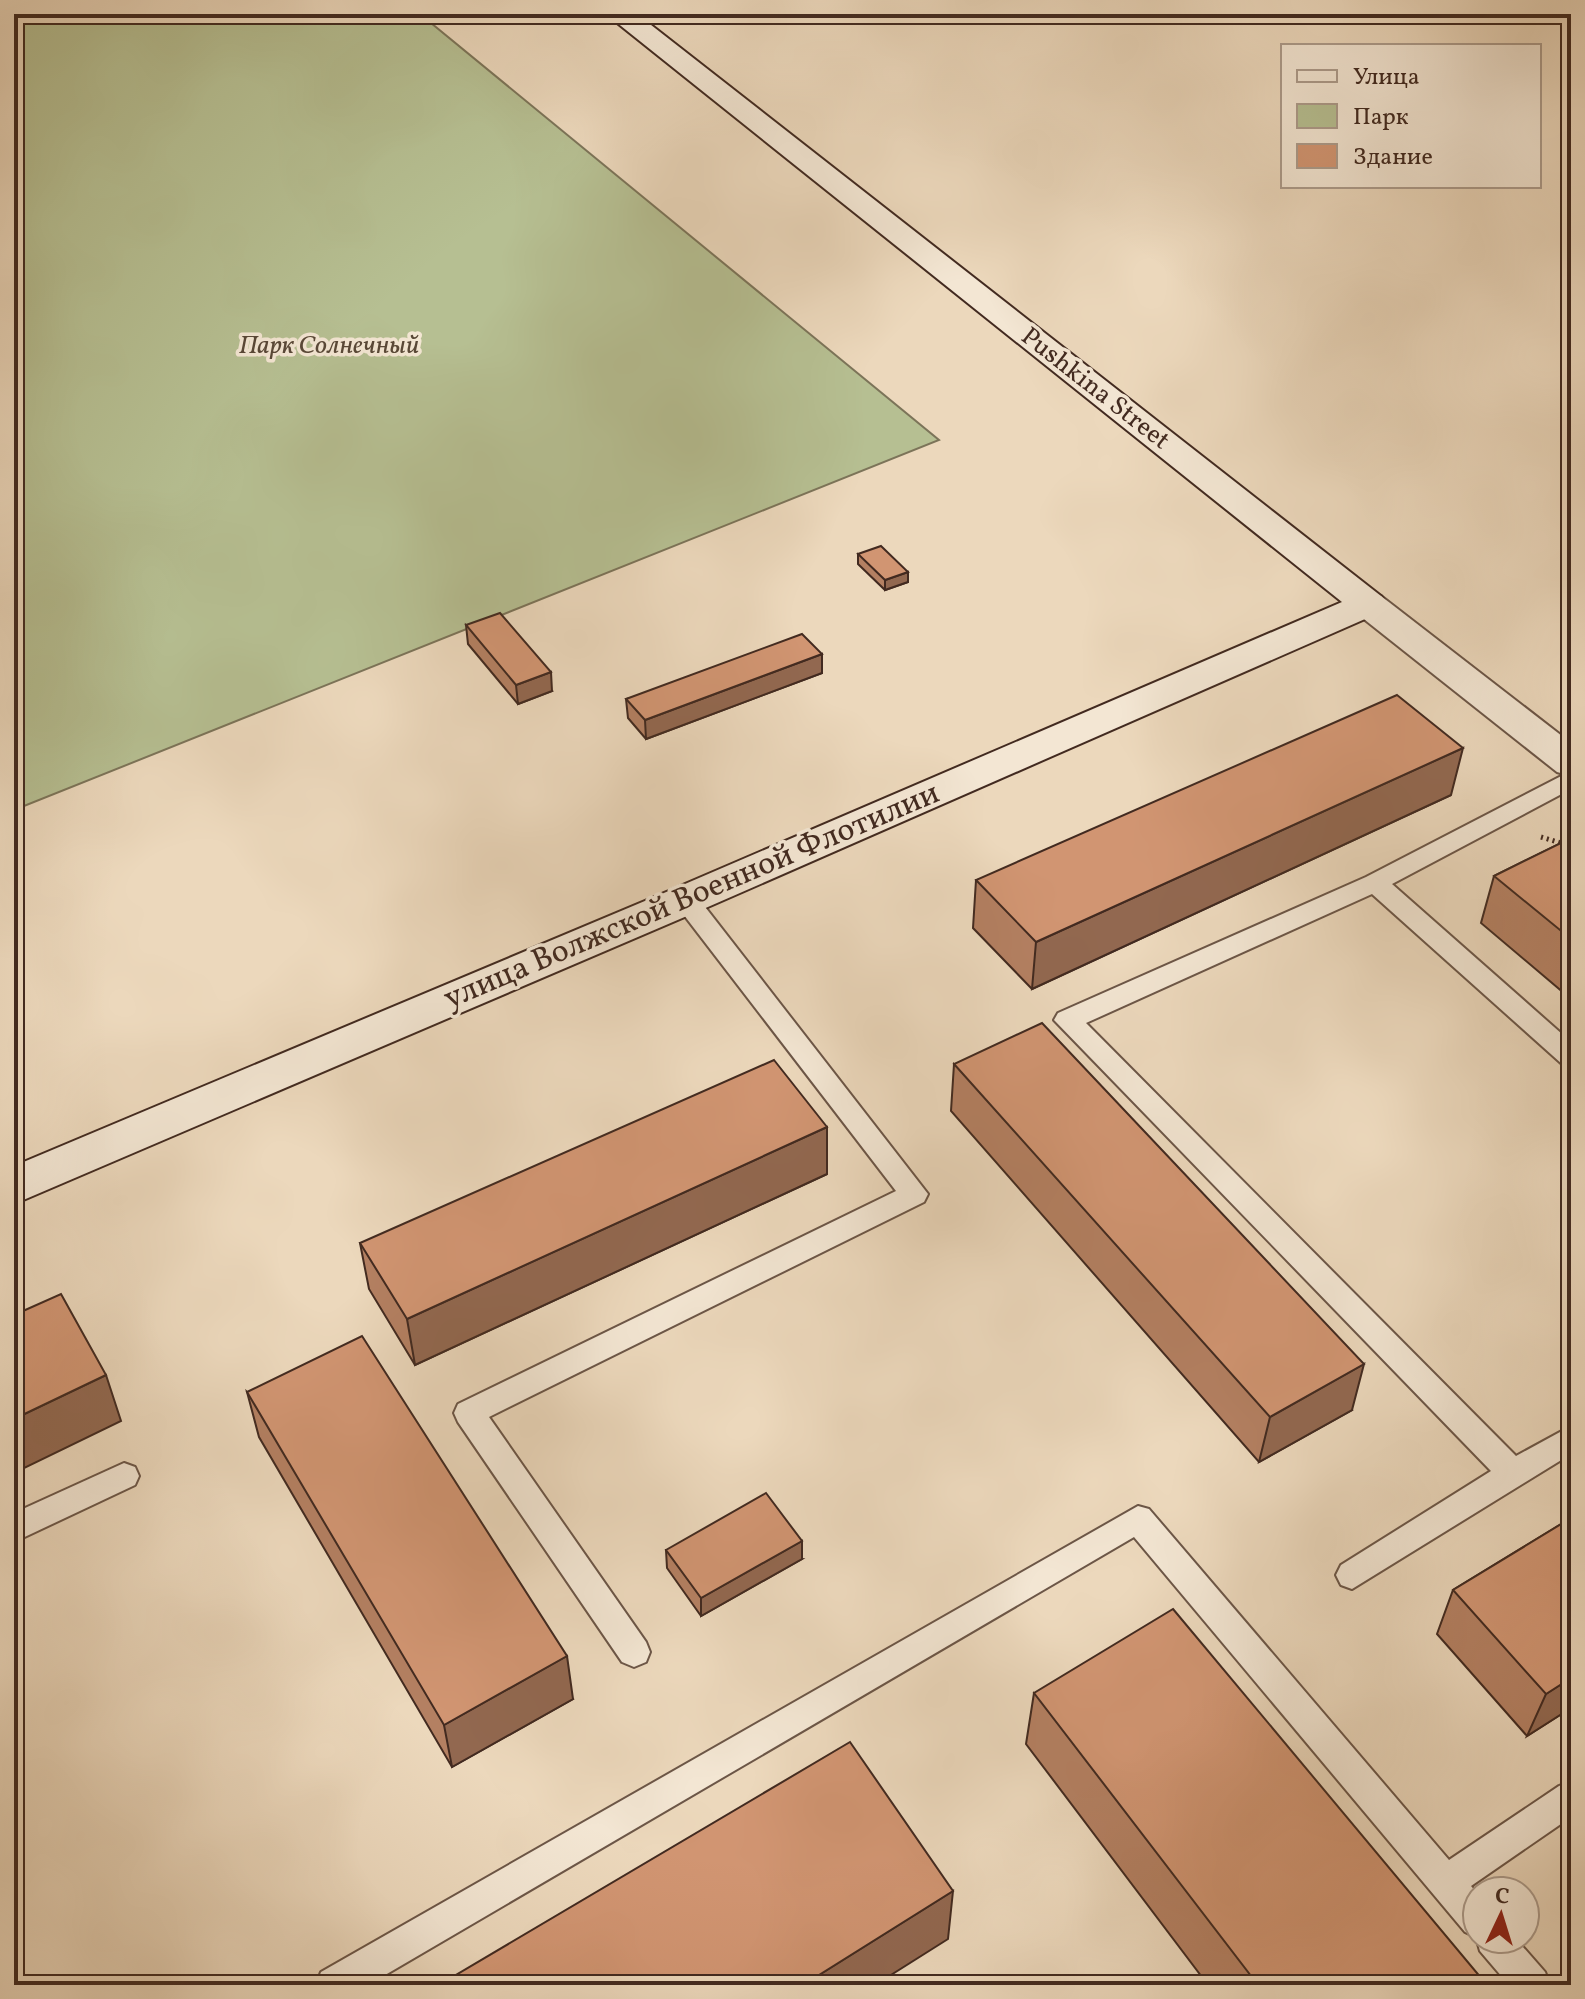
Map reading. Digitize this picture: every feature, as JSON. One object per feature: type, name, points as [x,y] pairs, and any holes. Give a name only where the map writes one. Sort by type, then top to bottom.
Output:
[{"type":"street","name":"Pushkina Street","points":[[620,14],[1571,763]]},
{"type":"street","name":"улица Волжской Военной Флотилии","points":[[14,1186],[686,900],[1368,604]]},
{"type":"lane","points":[[1513,1473],[1067,1020],[1375,883],[1571,779]]},
{"type":"lane","points":[[1375,883],[1571,1057]]},
{"type":"lane","points":[[634,1652],[469,1413],[914,1194],[686,900]]},
{"type":"lane","points":[[1352,1575],[1571,1439]]},
{"type":"lane","points":[[14,1528],[124,1476]]},
{"type":"lane","points":[[334,1985],[1138,1519],[1461,1901]]},
{"type":"lane","points":[[1446,1883],[1571,1797]]},
{"type":"lane","points":[[1507,1955],[1532,1985]]},
{"type":"green space","name":"Парк Солнечный","points":[[14,14],[420,14],[939,440],[14,810]]},
{"type":"building","points":[[881,546],[908,572],[885,580],[858,554]]},
{"type":"building","points":[[500,613],[551,672],[516,685],[466,625]]},
{"type":"building","points":[[802,634],[822,654],[645,720],[626,699]]},
{"type":"building","points":[[1397,695],[1463,748],[1036,942],[976,880]]},
{"type":"building","points":[[1571,838],[1571,939],[1494,876]]},
{"type":"building","points":[[1042,1023],[1364,1364],[1270,1417],[954,1064]]},
{"type":"building","points":[[774,1060],[827,1127],[407,1319],[360,1243]]},
{"type":"building","points":[[61,1294],[106,1375],[14,1419],[14,1315]]},
{"type":"building","points":[[362,1336],[567,1656],[444,1725],[247,1392]]},
{"type":"building","points":[[766,1493],[802,1541],[701,1598],[666,1550]]},
{"type":"building","points":[[1571,1518],[1571,1678],[1546,1694],[1453,1590]]},
{"type":"building","points":[[1173,1609],[1487,1985],[1258,1985],[1034,1693]]},
{"type":"building","points":[[850,1742],[953,1891],[803,1985],[439,1985]]}]
